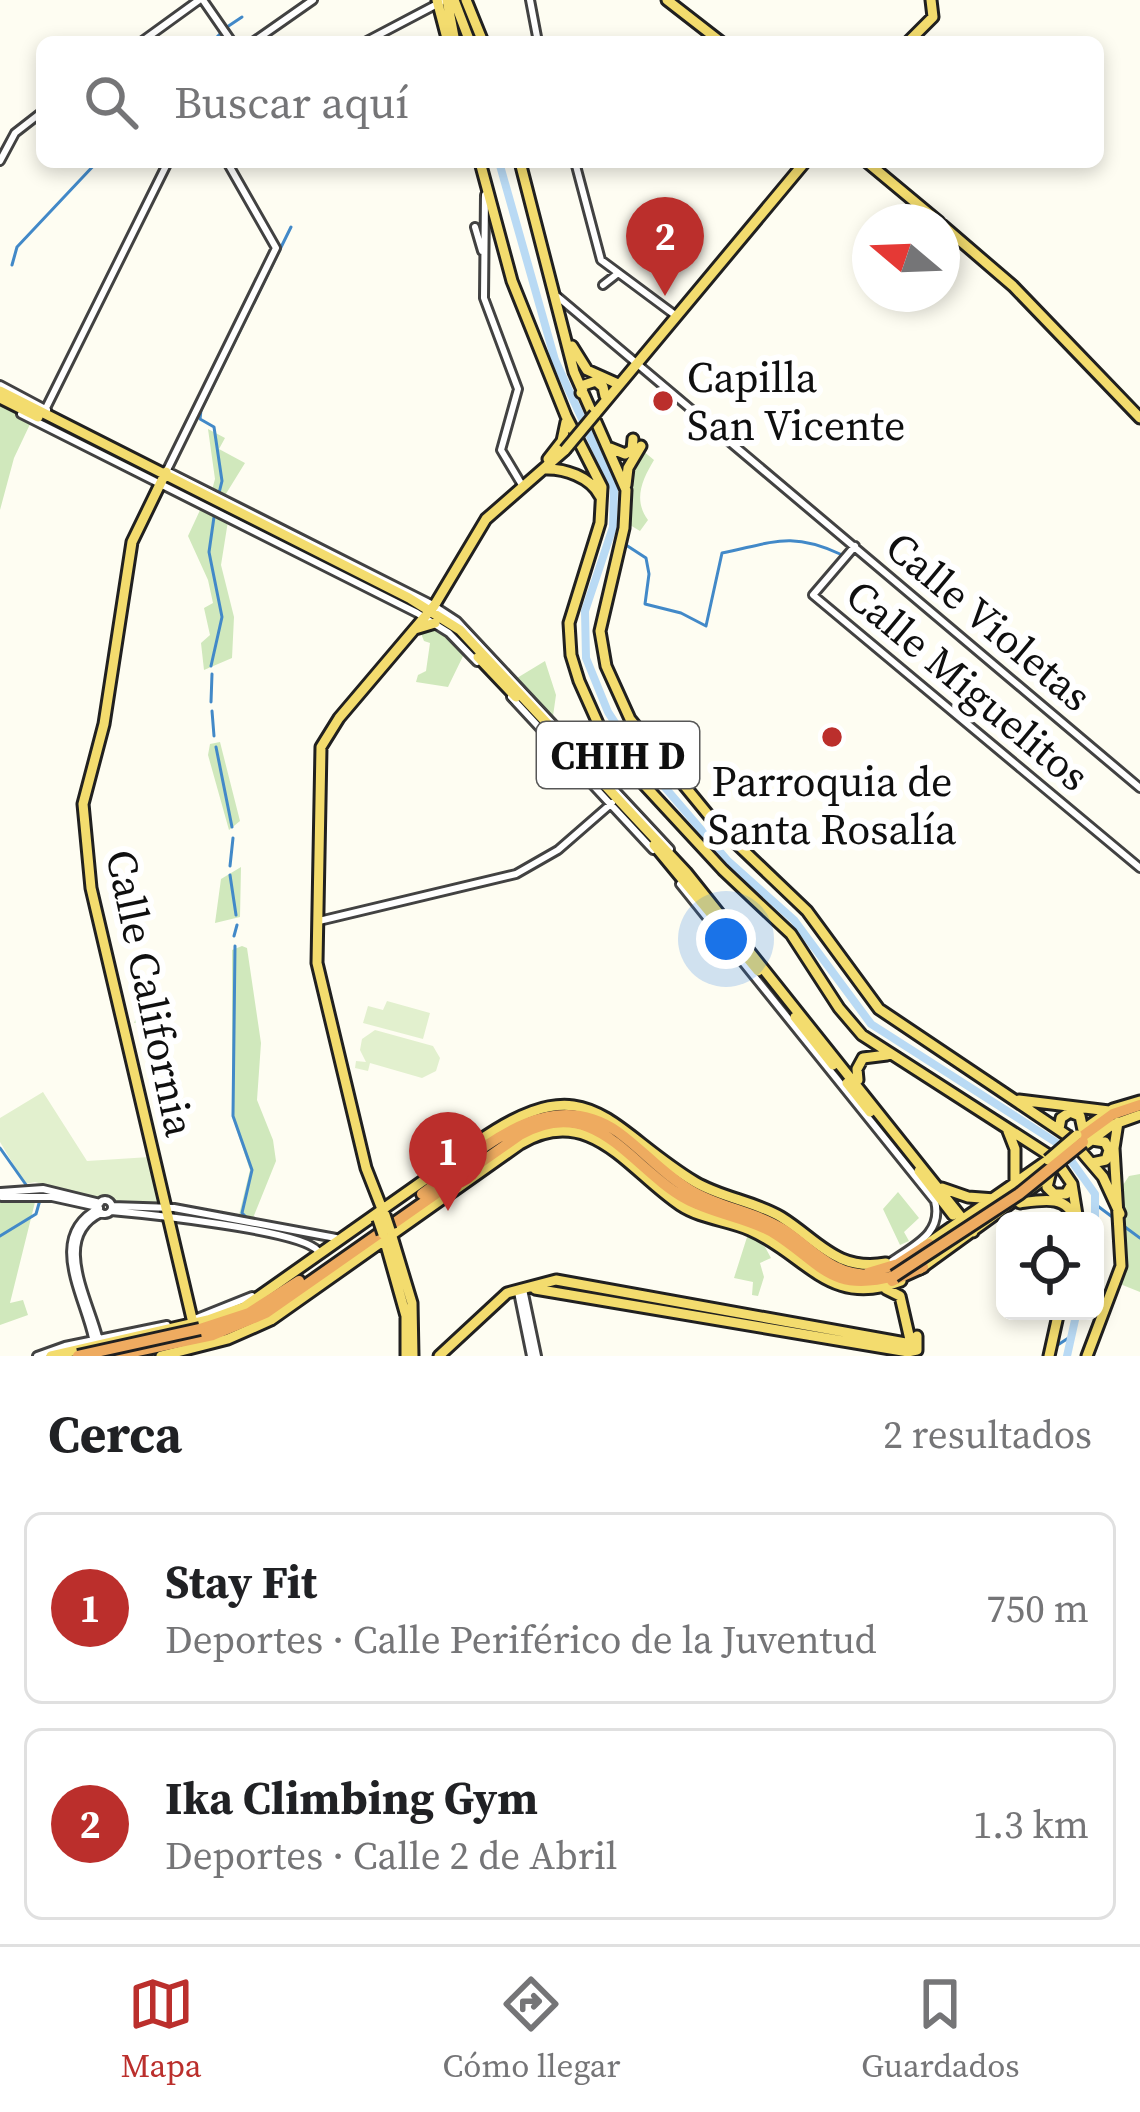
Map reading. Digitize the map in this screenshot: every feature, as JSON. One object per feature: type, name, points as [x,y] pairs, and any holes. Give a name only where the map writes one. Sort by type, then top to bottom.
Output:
[{"type":"highway","points":[[895,1272],[1049,1167],[1084,1136],[1140,1108]]},
{"type":"highway","points":[[87,1349],[266,1304],[506,1138],[549,1115],[594,1120],[620,1134],[695,1194],[782,1229],[826,1264],[863,1278],[895,1272],[1019,1194],[1084,1136]]},
{"type":"highway","points":[[458,1156],[548,1124],[590,1127],[620,1145],[688,1201],[759,1226],[831,1276],[893,1280],[923,1267]]},
{"type":"highway","points":[[491,1165],[506,1138]]},
{"type":"highway","points":[[266,1313],[506,1138]]},
{"type":"highway","points":[[729,1206],[762,1208]]},
{"type":"highway","points":[[863,1278],[898,1264],[930,1237]]},
{"type":"highway","points":[[87,1349],[238,1327],[301,1299]]},
{"type":"highway","points":[[197,1325],[244,1307]]},
{"type":"main road","points":[[466,0],[481,36]]},
{"type":"main road","points":[[668,0],[713,36]]},
{"type":"main road","points":[[914,36],[933,17],[931,0]]},
{"type":"main road","points":[[444,1],[451,36]]},
{"type":"main road","points":[[444,1],[466,36]]},
{"type":"main road","points":[[481,168],[512,281],[566,416],[599,479],[603,506]]},
{"type":"main road","points":[[522,168],[581,393],[626,490]]},
{"type":"main road","points":[[409,1356],[412,1304],[395,1259],[370,1216],[320,980],[316,922],[321,746],[428,613],[486,519],[520,483],[563,450],[800,168]]},
{"type":"main road","points":[[873,168],[916,204]]},
{"type":"main road","points":[[960,241],[1009,283],[1140,418]]},
{"type":"main road","points":[[563,327],[587,370],[619,382]]},
{"type":"main road","points":[[581,393],[588,382],[596,382],[604,396]]},
{"type":"main road","points":[[593,413],[619,382]]},
{"type":"main road","points":[[0,395],[106,442],[163,477]]},
{"type":"main road","points":[[0,395],[428,613],[460,638],[686,872],[971,1234]]},
{"type":"main road","points":[[544,467],[562,441],[566,416]]},
{"type":"main road","points":[[606,444],[615,453],[625,454],[637,443],[626,490]]},
{"type":"main road","points":[[563,450],[564,465],[576,469],[584,464],[584,451]]},
{"type":"main road","points":[[544,467],[589,482],[603,506]]},
{"type":"main road","name":"Calle California","points":[[163,477],[132,542],[104,724],[82,817],[91,889],[197,1325]]},
{"type":"main road","name":"CHIH D","points":[[626,490],[624,528],[600,642],[611,679],[636,728],[745,854],[807,911],[879,1009],[1059,1130],[1092,1163]]},
{"type":"main road","name":"CHIH D","points":[[603,506],[571,611],[569,637],[574,668],[600,728],[625,764],[791,934],[855,1028],[1038,1146],[1055,1159],[1072,1184]]},
{"type":"main road","points":[[614,801],[962,1222]]},
{"type":"main road","points":[[858,1080],[863,1058],[891,1055]]},
{"type":"main road","points":[[1013,1099],[1109,1111],[1140,1108]]},
{"type":"main road","points":[[244,1307],[458,1156],[526,1113],[552,1107],[603,1114],[697,1183],[762,1208],[842,1262],[895,1272],[923,1267],[971,1234],[1008,1196],[1017,1171],[1012,1138],[990,1116]]},
{"type":"main road","points":[[1084,1136],[1140,1108]]},
{"type":"main road","points":[[1084,1136],[1109,1111]]},
{"type":"main road","points":[[1059,1130],[1061,1118],[1070,1112],[1080,1116],[1084,1136]]},
{"type":"main road","points":[[1087,1356],[1121,1266],[1114,1148],[1118,1122]]},
{"type":"main road","points":[[174,1356],[230,1341],[258,1327],[491,1165],[538,1135],[565,1131],[585,1134],[613,1149],[687,1209],[761,1235],[830,1283],[892,1290],[900,1296],[914,1347]]},
{"type":"main road","points":[[1084,1136],[1105,1142],[1109,1150],[1102,1162],[1092,1163],[1120,1214]]},
{"type":"main road","points":[[1038,1146],[1024,1148],[1020,1157],[1026,1166],[1049,1167]]},
{"type":"main road","points":[[1039,1201],[1040,1184],[1049,1167]]},
{"type":"main road","points":[[1049,1167],[1048,1187],[1054,1194],[1066,1194],[1072,1184]]},
{"type":"main road","points":[[879,1288],[930,1237],[1040,1184]]},
{"type":"main road","points":[[1072,1184],[1075,1212]]},
{"type":"main road","points":[[935,1191],[1064,1203],[1073,1212]]},
{"type":"main road","points":[[409,1222],[395,1259],[409,1356]]},
{"type":"main road","points":[[361,1256],[395,1259]]},
{"type":"main road","points":[[895,1272],[918,1339],[914,1347]]},
{"type":"main road","points":[[443,1356],[520,1290],[540,1288],[585,1291],[914,1347]]},
{"type":"main road","points":[[1049,1356],[1057,1320]]},
{"type":"main road","points":[[87,1349],[197,1325]]},
{"type":"main road","points":[[161,1356],[258,1327]]},
{"type":"street","points":[[150,36],[201,0],[228,36]]},
{"type":"street","points":[[262,36],[313,0]]},
{"type":"street","points":[[530,0],[537,36]]},
{"type":"street","points":[[376,36],[444,1]]},
{"type":"street","points":[[0,160],[15,133],[36,117]]},
{"type":"street","points":[[44,411],[165,168]]},
{"type":"street","points":[[163,477],[276,248],[229,168]]},
{"type":"street","points":[[480,168],[486,198],[487,310],[517,383],[517,399],[501,450],[520,483]]},
{"type":"street","points":[[577,168],[599,255],[608,268],[675,315]]},
{"type":"street","points":[[475,227],[486,274]]},
{"type":"street","points":[[603,285],[617,274]]},
{"type":"street","name":"Calle Violetas","points":[[555,295],[1140,788]]},
{"type":"street","name":"Calle Miguelitos","points":[[855,546],[813,596],[1140,868]]},
{"type":"street","points":[[428,613],[464,627],[492,654],[656,831],[686,872]]},
{"type":"street","points":[[316,922],[516,874],[565,844],[614,801]]},
{"type":"street","points":[[890,1140],[935,1191],[938,1215],[930,1237]]},
{"type":"street","points":[[38,1192],[86,1209],[100,1208]]},
{"type":"street","points":[[1,1194],[38,1192],[100,1208],[166,1212],[311,1238],[370,1216]]},
{"type":"street","points":[[75,1265],[77,1233],[100,1208]]},
{"type":"street","points":[[86,1209],[71,1234],[69,1250],[93,1327],[87,1349]]},
{"type":"street","points":[[197,1325],[253,1296],[370,1216]]},
{"type":"street","points":[[311,1238],[318,1251]]},
{"type":"street","points":[[520,1290],[534,1356]]},
{"type":"street","points":[[37,1356],[87,1349],[103,1335],[93,1327]]},
{"type":"green space","points":[[0,404],[32,420],[14,458],[0,510]]},
{"type":"green space","points":[[208,429],[225,438],[219,449],[245,463],[224,497],[212,490],[215,479]]},
{"type":"green space","points":[[642,450],[654,460],[641,490],[648,520],[640,531],[630,525],[630,469]]},
{"type":"green space","points":[[201,508],[228,521],[221,565],[234,617],[232,658],[204,670],[201,643],[210,635],[204,608],[213,603],[188,536]]},
{"type":"green space","points":[[435,627],[465,652],[448,687],[416,682],[426,671],[430,643],[420,631]]},
{"type":"green space","points":[[545,661],[556,695],[553,716],[517,678]]},
{"type":"green space","points":[[220,742],[240,821],[229,830],[208,755],[210,744]]},
{"type":"green space","points":[[241,867],[240,917],[215,923],[221,879]]},
{"type":"green space","points":[[247,948],[261,1043],[257,1100],[276,1161],[253,1218],[239,1215],[250,1170],[232,1116],[232,950]]},
{"type":"green space","points":[[144,999],[168,1003],[170,1042],[158,1045],[151,1021],[134,1023]]},
{"type":"green space","points":[[387,1001],[430,1013],[423,1039],[363,1023],[368,1006],[383,1010]]},
{"type":"green space","points":[[375,1030],[433,1046],[440,1058],[436,1071],[422,1078],[370,1063],[368,1071],[355,1068],[356,1061],[366,1062],[360,1050],[362,1039]]},
{"type":"green space","points":[[43,1092],[87,1161],[150,1157],[161,1205],[114,1203],[35,1182],[25,1184],[0,1142],[0,1118]]},
{"type":"green space","points":[[1140,1174],[1140,1292],[1120,1284],[1127,1255],[1119,1191],[1129,1176]]},
{"type":"green space","points":[[35,1189],[10,1303],[23,1300],[28,1315],[0,1325],[0,1199]]},
{"type":"green space","points":[[898,1192],[919,1218],[904,1232],[909,1241],[900,1245],[883,1209]]},
{"type":"green space","points":[[748,1234],[771,1258],[760,1263],[764,1277],[758,1296],[752,1295],[753,1282],[734,1278]]},
{"type":"waterway","points":[[227,27],[242,17]]},
{"type":"waterway","points":[[218,36],[222,32]]},
{"type":"waterway","points":[[12,265],[17,247],[91,168]]},
{"type":"waterway","points":[[501,168],[555,360],[614,489],[613,527],[585,611],[586,658],[608,712],[632,749],[728,861],[794,920],[871,1024],[1060,1145],[1095,1194],[1095,1212]]},
{"type":"waterway","points":[[219,493],[222,481],[214,427],[200,419],[201,410],[291,227]]},
{"type":"waterway","points":[[211,666],[222,617],[209,552],[214,517]]},
{"type":"waterway","points":[[626,545],[646,558],[645,604],[681,613],[706,626],[722,553],[794,541],[840,554]]},
{"type":"waterway","points":[[211,702],[212,674]]},
{"type":"waterway","points":[[212,711],[214,736]]},
{"type":"waterway","points":[[216,747],[232,827]]},
{"type":"waterway","points":[[230,866],[233,838]]},
{"type":"waterway","points":[[230,875],[236,915]]},
{"type":"waterway","points":[[234,936],[237,925]]},
{"type":"waterway","points":[[235,946],[233,1116],[252,1170],[242,1213],[246,1217]]},
{"type":"waterway","points":[[0,1148],[29,1189]]},
{"type":"waterway","points":[[0,1236],[36,1214],[40,1200]]},
{"type":"waterway","points":[[1095,1204],[1115,1219]]},
{"type":"waterway","points":[[1125,1227],[1140,1238]]},
{"type":"waterway","points":[[1067,1356],[1075,1320]]},
{"type":"waterway","points":[[1053,1348],[1070,1337]]},
{"type":"place","name":"Ika Climbing Gym","points":[[665,296]]},
{"type":"place","name":"Capilla San Vicente","points":[[663,401]]},
{"type":"place","name":"Parroquia de Santa Rosalía","points":[[832,737]]},
{"type":"place","name":"Stay Fit","points":[[448,1211]]}]
